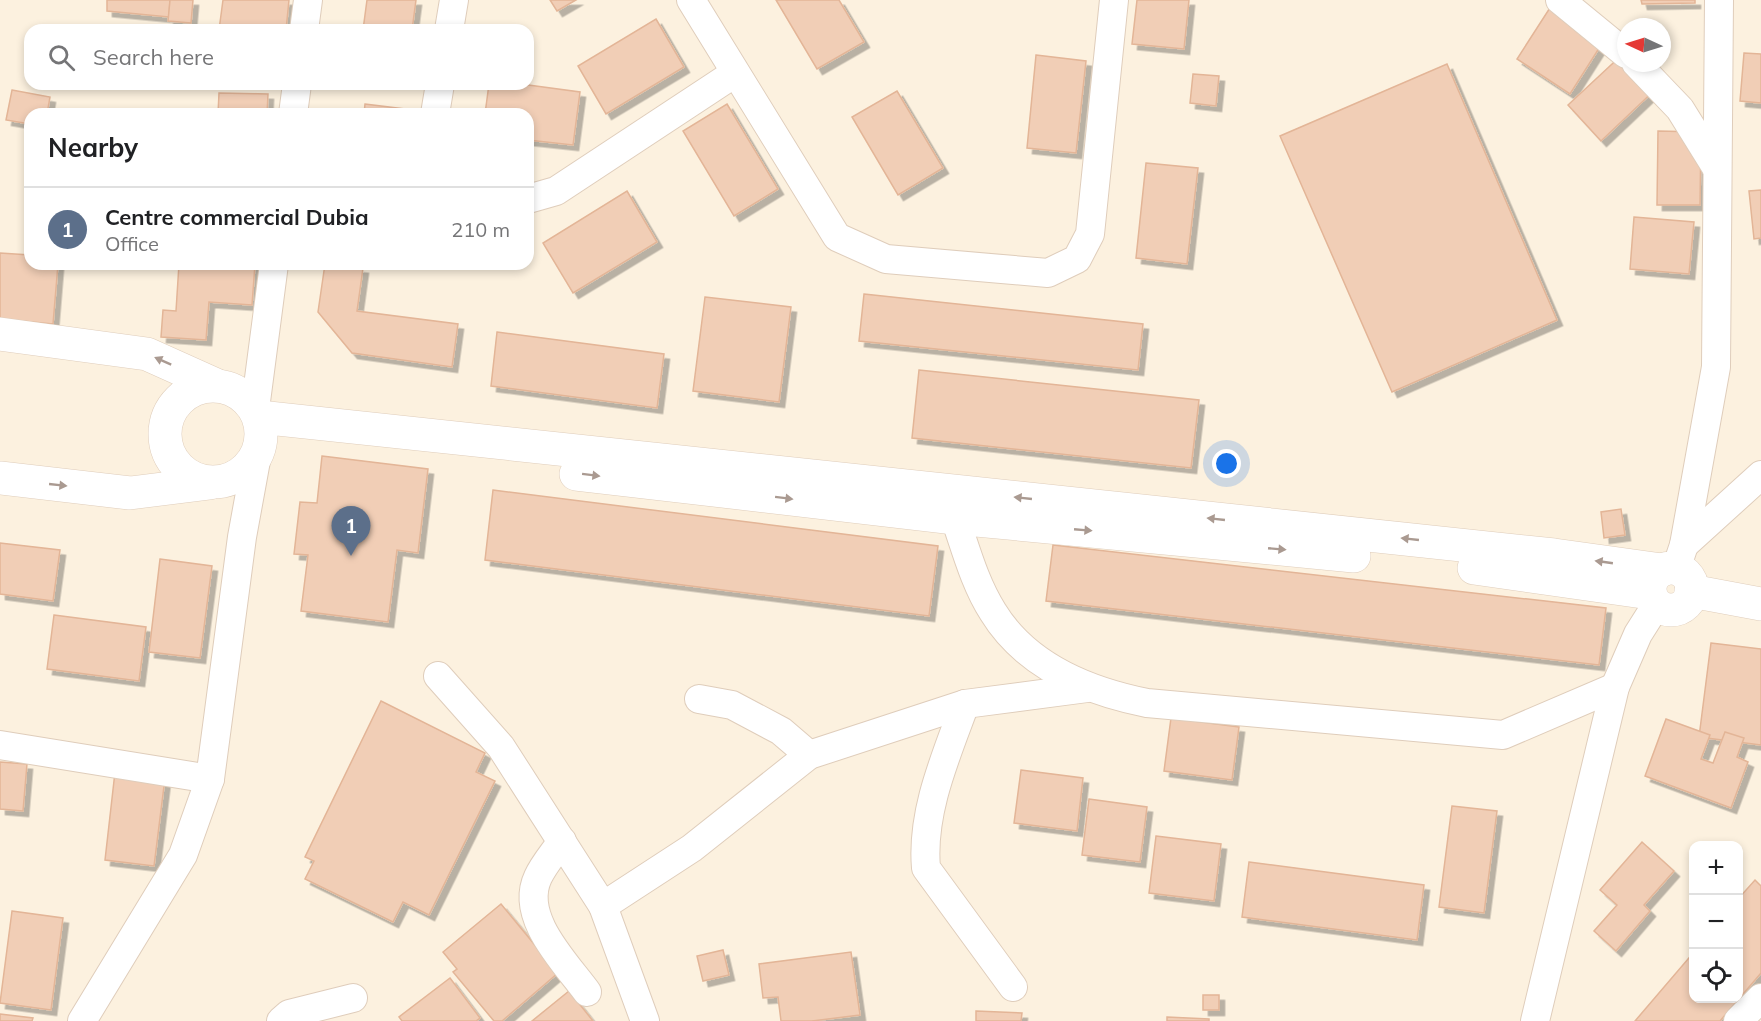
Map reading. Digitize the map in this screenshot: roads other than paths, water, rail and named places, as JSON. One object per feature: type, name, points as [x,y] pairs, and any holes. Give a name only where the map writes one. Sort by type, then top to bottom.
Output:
[{"type":"street","points":[[305,24],[308,0]]},
{"type":"street","points":[[450,24],[454,0]]},
{"type":"street","points":[[691,0],[837,237],[886,259],[1048,273],[1077,259],[1090,234],[1114,0]]},
{"type":"street","points":[[1560,0],[1617,47]]},
{"type":"street","points":[[1670,579],[1716,367],[1719,0]]},
{"type":"street","points":[[1645,72],[1680,109],[1716,167]]},
{"type":"street","points":[[534,197],[556,191],[735,73]]},
{"type":"street","points":[[294,108],[296,90]]},
{"type":"street","points":[[436,108],[439,90]]},
{"type":"street","points":[[82,1021],[183,855],[210,779],[258,430],[273,270]]},
{"type":"street","points":[[0,334],[147,354],[216,385],[232,389],[245,397],[258,430],[247,469],[233,478],[217,482],[130,493],[0,478]]},
{"type":"street","points":[[216,385],[201,386],[186,393],[174,404],[167,418],[164,434],[167,450],[174,464],[186,475],[201,481],[217,482]]},
{"type":"street","points":[[258,430],[298,441],[955,518],[1466,567],[1670,579]]},
{"type":"street","points":[[258,430],[1554,555],[1670,579],[1761,604]]},
{"type":"street","points":[[1535,1021],[1615,687],[1638,634],[1670,579],[1761,476]]},
{"type":"street","points":[[955,518],[974,575],[993,613],[1021,645],[1050,668],[1087,688],[1147,703],[1503,735],[1615,687]]},
{"type":"street","points":[[438,676],[501,747],[603,906],[645,1021]]},
{"type":"street","points":[[603,906],[692,848],[809,755],[965,704],[1087,688]]},
{"type":"street","points":[[699,699],[732,705],[781,731],[809,755]]},
{"type":"street","points":[[965,704],[937,780],[924,844],[926,868],[1013,987]]},
{"type":"street","points":[[0,745],[210,779]]},
{"type":"street","points":[[562,841],[537,878],[534,909],[541,927],[587,992]]},
{"type":"street","points":[[281,1021],[289,1014],[353,998]]},
{"type":"street","points":[[1738,1021],[1761,998]]},
{"type":"place","name":"Centre commercial Dubia","points":[[351,556]]}]
